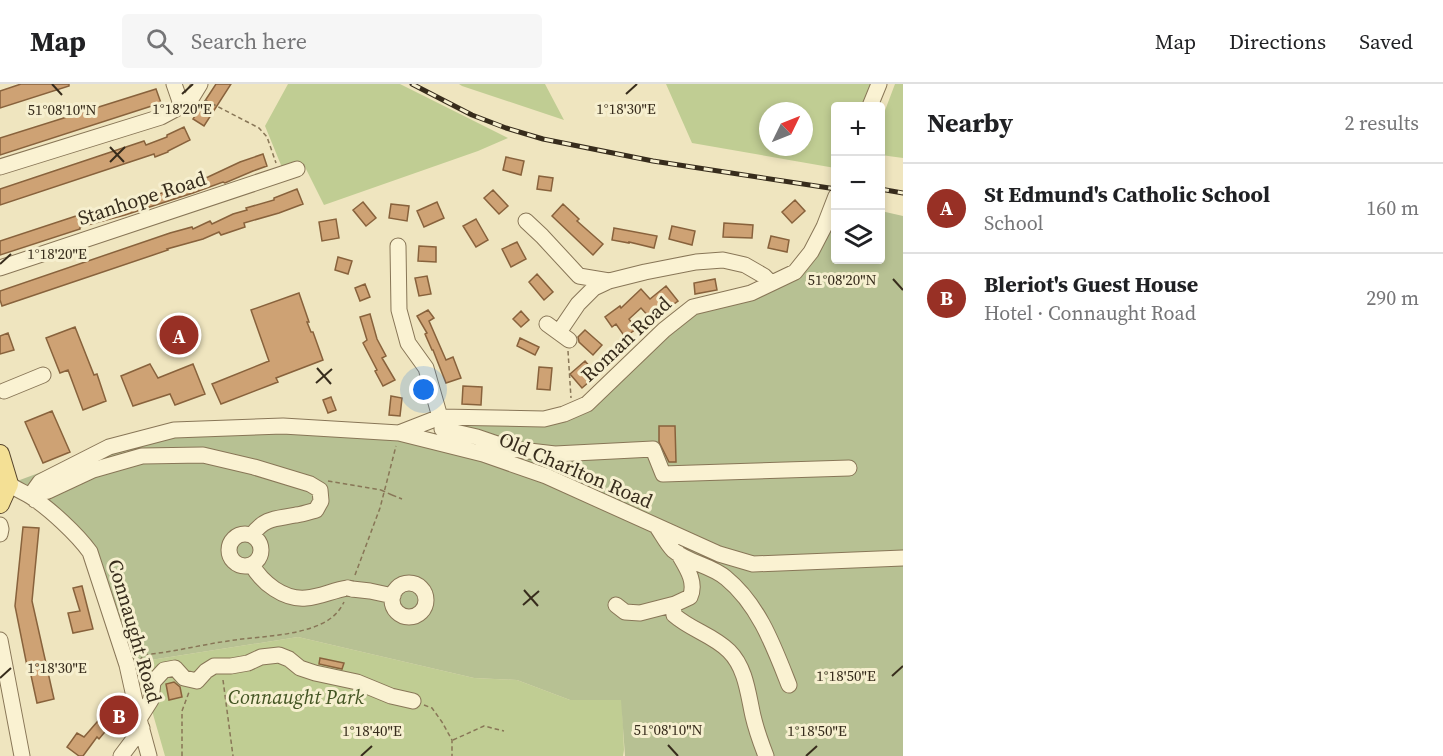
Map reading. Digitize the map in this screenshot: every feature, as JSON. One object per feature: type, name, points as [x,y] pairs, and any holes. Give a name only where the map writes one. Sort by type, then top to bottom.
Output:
[{"type":"main road","points":[[0,454],[9,484],[0,504]]},
{"type":"street","points":[[174,84],[182,107]]},
{"type":"street","points":[[872,102],[879,84]]},
{"type":"street","points":[[0,167],[161,117],[189,102],[197,89]]},
{"type":"street","name":"Stanhope Road","points":[[0,268],[297,169]]},
{"type":"street","name":"Roman Road","points":[[398,437],[544,419],[564,414],[587,404],[664,330],[693,307],[750,293],[795,272],[811,252],[831,210]]},
{"type":"street","points":[[526,220],[579,276],[582,290],[578,304]]},
{"type":"street","points":[[398,246],[399,310],[408,343],[426,368],[441,430],[477,437],[512,449],[555,454],[653,449],[663,474],[849,468]]},
{"type":"street","points":[[558,332],[578,304],[594,288],[609,281],[674,266],[723,260],[745,265],[771,283]]},
{"type":"street","points":[[579,276],[609,281]]},
{"type":"street","points":[[1,388],[43,375]]},
{"type":"street","name":"Old Charlton Road","points":[[33,498],[40,482],[109,447],[174,430],[283,426],[398,437],[441,430],[483,454],[546,476],[719,554],[753,564],[903,558]]},
{"type":"street","points":[[33,498],[93,470],[142,456],[203,455],[254,467],[310,484],[320,490],[321,501],[316,510],[272,519],[259,525],[252,535]]},
{"type":"street","name":"Connaught Road","points":[[9,484],[33,498],[57,517],[90,552],[127,666],[149,756]]},
{"type":"street","points":[[0,525],[0,534]]},
{"type":"street","points":[[657,527],[678,553],[725,576],[741,592],[768,633],[789,685]]},
{"type":"street","points":[[252,535],[261,547],[260,558],[252,565],[241,566],[232,560],[229,550],[236,536],[252,535]]},
{"type":"street","points":[[616,605],[625,612],[640,613],[675,604],[690,597],[693,591],[688,572],[678,553]]},
{"type":"street","points":[[252,565],[271,587],[297,598],[324,595],[350,587],[393,597]]},
{"type":"street","points":[[675,604],[673,611],[678,618],[720,643],[739,663],[747,687],[753,718],[766,756]]},
{"type":"street","points":[[0,640],[22,756]]},
{"type":"street","points":[[121,756],[140,724],[150,700],[153,682],[164,670],[176,668],[184,678],[196,681],[214,666],[248,663],[261,657],[279,655],[289,659],[300,668],[357,682],[391,696],[412,701]]},
{"type":"path","points":[[197,89],[259,128],[267,137],[279,175]]},
{"type":"path","points":[[558,332],[567,346],[571,402]]},
{"type":"path","points":[[140,662],[143,655],[232,640],[294,633],[336,616],[343,605],[380,508],[398,437]]},
{"type":"path","points":[[310,484],[326,480],[381,490],[402,499]]},
{"type":"path","points":[[214,666],[224,681],[233,756]]},
{"type":"path","points":[[182,756],[182,711],[190,689],[184,678]]},
{"type":"path","points":[[412,701],[432,708],[452,740],[452,756]]},
{"type":"path","points":[[452,740],[483,726],[504,731]]},
{"type":"green space","points":[[288,84],[400,84],[508,138],[478,151],[324,205],[303,163],[283,170],[265,126]]},
{"type":"green space","points":[[459,84],[545,84],[564,120],[462,86]]},
{"type":"green space","points":[[666,84],[873,84],[865,102],[831,102],[831,167],[766,156],[813,156],[813,102],[759,102],[759,155],[692,143]]},
{"type":"green space","points":[[895,84],[903,84],[903,158],[885,156],[885,110]]},
{"type":"green space","points":[[831,211],[831,264],[885,264],[885,212],[903,216],[903,756],[625,756],[621,700],[570,700],[517,680],[474,678],[298,637],[127,665],[90,552],[9,484],[109,447],[174,430],[283,426],[441,444],[440,417],[564,414],[693,307],[799,276]]},
{"type":"green space","name":"Connaught Park","points":[[298,637],[474,678],[517,680],[570,700],[622,700],[623,756],[165,756],[138,662]]},
{"type":"building","points":[[21,84],[69,84],[69,86],[0,108],[0,91]]},
{"type":"building","points":[[216,84],[231,84],[204,126],[193,119]]},
{"type":"building","points":[[156,89],[161,103],[0,155],[0,138]]},
{"type":"building","points":[[184,127],[190,140],[168,152],[155,157],[154,154],[0,205],[0,189],[144,141],[146,145]]},
{"type":"building","points":[[263,154],[267,166],[225,183],[80,227],[80,229],[0,255],[0,241],[76,216],[119,208],[208,177]]},
{"type":"building","points":[[506,157],[524,161],[521,175],[503,170]]},
{"type":"building","points":[[539,176],[553,178],[551,191],[537,189]]},
{"type":"building","points":[[297,189],[303,204],[244,223],[245,227],[221,235],[219,232],[2,306],[0,291],[170,233],[192,227],[193,229],[210,221],[212,224],[247,210],[246,208],[274,200],[274,198]]},
{"type":"building","points":[[493,190],[508,206],[499,214],[484,198]]},
{"type":"building","points":[[795,200],[805,211],[792,223],[782,212]]},
{"type":"building","points":[[363,202],[376,218],[366,226],[353,210]]},
{"type":"building","points":[[437,202],[444,218],[424,227],[417,211]]},
{"type":"building","points":[[391,204],[409,206],[407,221],[389,218]]},
{"type":"building","points":[[563,204],[579,219],[577,221],[603,244],[593,255],[552,216]]},
{"type":"building","points":[[336,219],[339,238],[322,241],[319,222]]},
{"type":"building","points":[[476,219],[488,240],[476,247],[463,226]]},
{"type":"building","points":[[724,223],[753,225],[752,238],[723,237]]},
{"type":"building","points":[[672,226],[695,231],[692,245],[669,239]]},
{"type":"building","points":[[614,228],[657,236],[654,248],[612,240]]},
{"type":"building","points":[[771,236],[789,240],[787,252],[768,248]]},
{"type":"building","points":[[517,242],[526,259],[511,267],[502,249]]},
{"type":"building","points":[[419,246],[436,247],[436,262],[418,261]]},
{"type":"building","points":[[338,257],[352,261],[348,274],[335,270]]},
{"type":"building","points":[[537,274],[553,292],[544,300],[529,282]]},
{"type":"building","points":[[427,276],[431,294],[419,296],[415,278]]},
{"type":"building","points":[[715,279],[717,290],[695,294],[694,283]]},
{"type":"building","points":[[365,284],[370,297],[360,301],[355,288]]},
{"type":"building","points":[[666,286],[678,301],[667,309],[664,305],[650,318],[641,308],[629,319],[636,329],[625,337],[616,324],[612,327],[605,317],[620,306],[621,308],[641,289],[650,299]]},
{"type":"building","points":[[299,293],[309,322],[307,322],[323,360],[276,378],[278,382],[221,404],[212,384],[269,361],[251,310]]},
{"type":"building","points":[[428,310],[434,318],[429,321],[446,360],[453,357],[461,378],[446,383],[425,334],[427,333],[417,316]]},
{"type":"building","points":[[521,311],[529,320],[521,327],[513,319]]},
{"type":"building","points":[[370,314],[377,339],[386,356],[382,358],[395,380],[383,386],[363,343],[367,340],[360,317]]},
{"type":"building","points":[[75,327],[94,375],[97,374],[106,401],[83,410],[68,370],[60,373],[46,338]]},
{"type":"building","points":[[585,330],[602,345],[593,355],[579,342],[578,337]]},
{"type":"building","points":[[8,333],[14,350],[0,354],[0,336]]},
{"type":"building","points":[[520,338],[539,347],[535,355],[517,346]]},
{"type":"building","points":[[585,361],[597,375],[582,388],[570,374]]},
{"type":"building","points":[[150,364],[158,378],[193,364],[205,394],[175,405],[170,394],[133,406],[121,376]]},
{"type":"building","points":[[539,367],[552,368],[550,390],[537,389]]},
{"type":"building","points":[[463,386],[482,387],[481,405],[462,404]]},
{"type":"building","points":[[391,396],[402,398],[400,416],[389,415]]},
{"type":"building","points":[[331,397],[336,410],[328,413],[323,400]]},
{"type":"building","points":[[52,411],[70,452],[43,463],[25,422]]},
{"type":"building","points":[[659,426],[675,426],[676,462],[669,462],[659,442]]},
{"type":"building","points":[[23,527],[39,528],[32,601],[54,699],[37,703],[15,606]]},
{"type":"building","points":[[82,586],[93,629],[73,633],[68,613],[80,611],[73,588]]},
{"type":"building","points":[[320,658],[344,663],[342,669],[319,664]]},
{"type":"building","points":[[174,682],[180,687],[182,697],[169,700],[166,684]]},
{"type":"building","points":[[110,707],[119,715],[99,739],[97,737],[83,756],[79,756],[67,747],[77,733],[84,737]]},
{"type":"railway","points":[[412,84],[472,115],[543,139],[653,161],[831,188]]},
{"type":"railway","points":[[885,190],[903,193]]},
{"type":"place","name":"St Edmund's Catholic School","points":[[179,335]]},
{"type":"place","name":"Bleriot's Guest House","points":[[119,715]]}]
